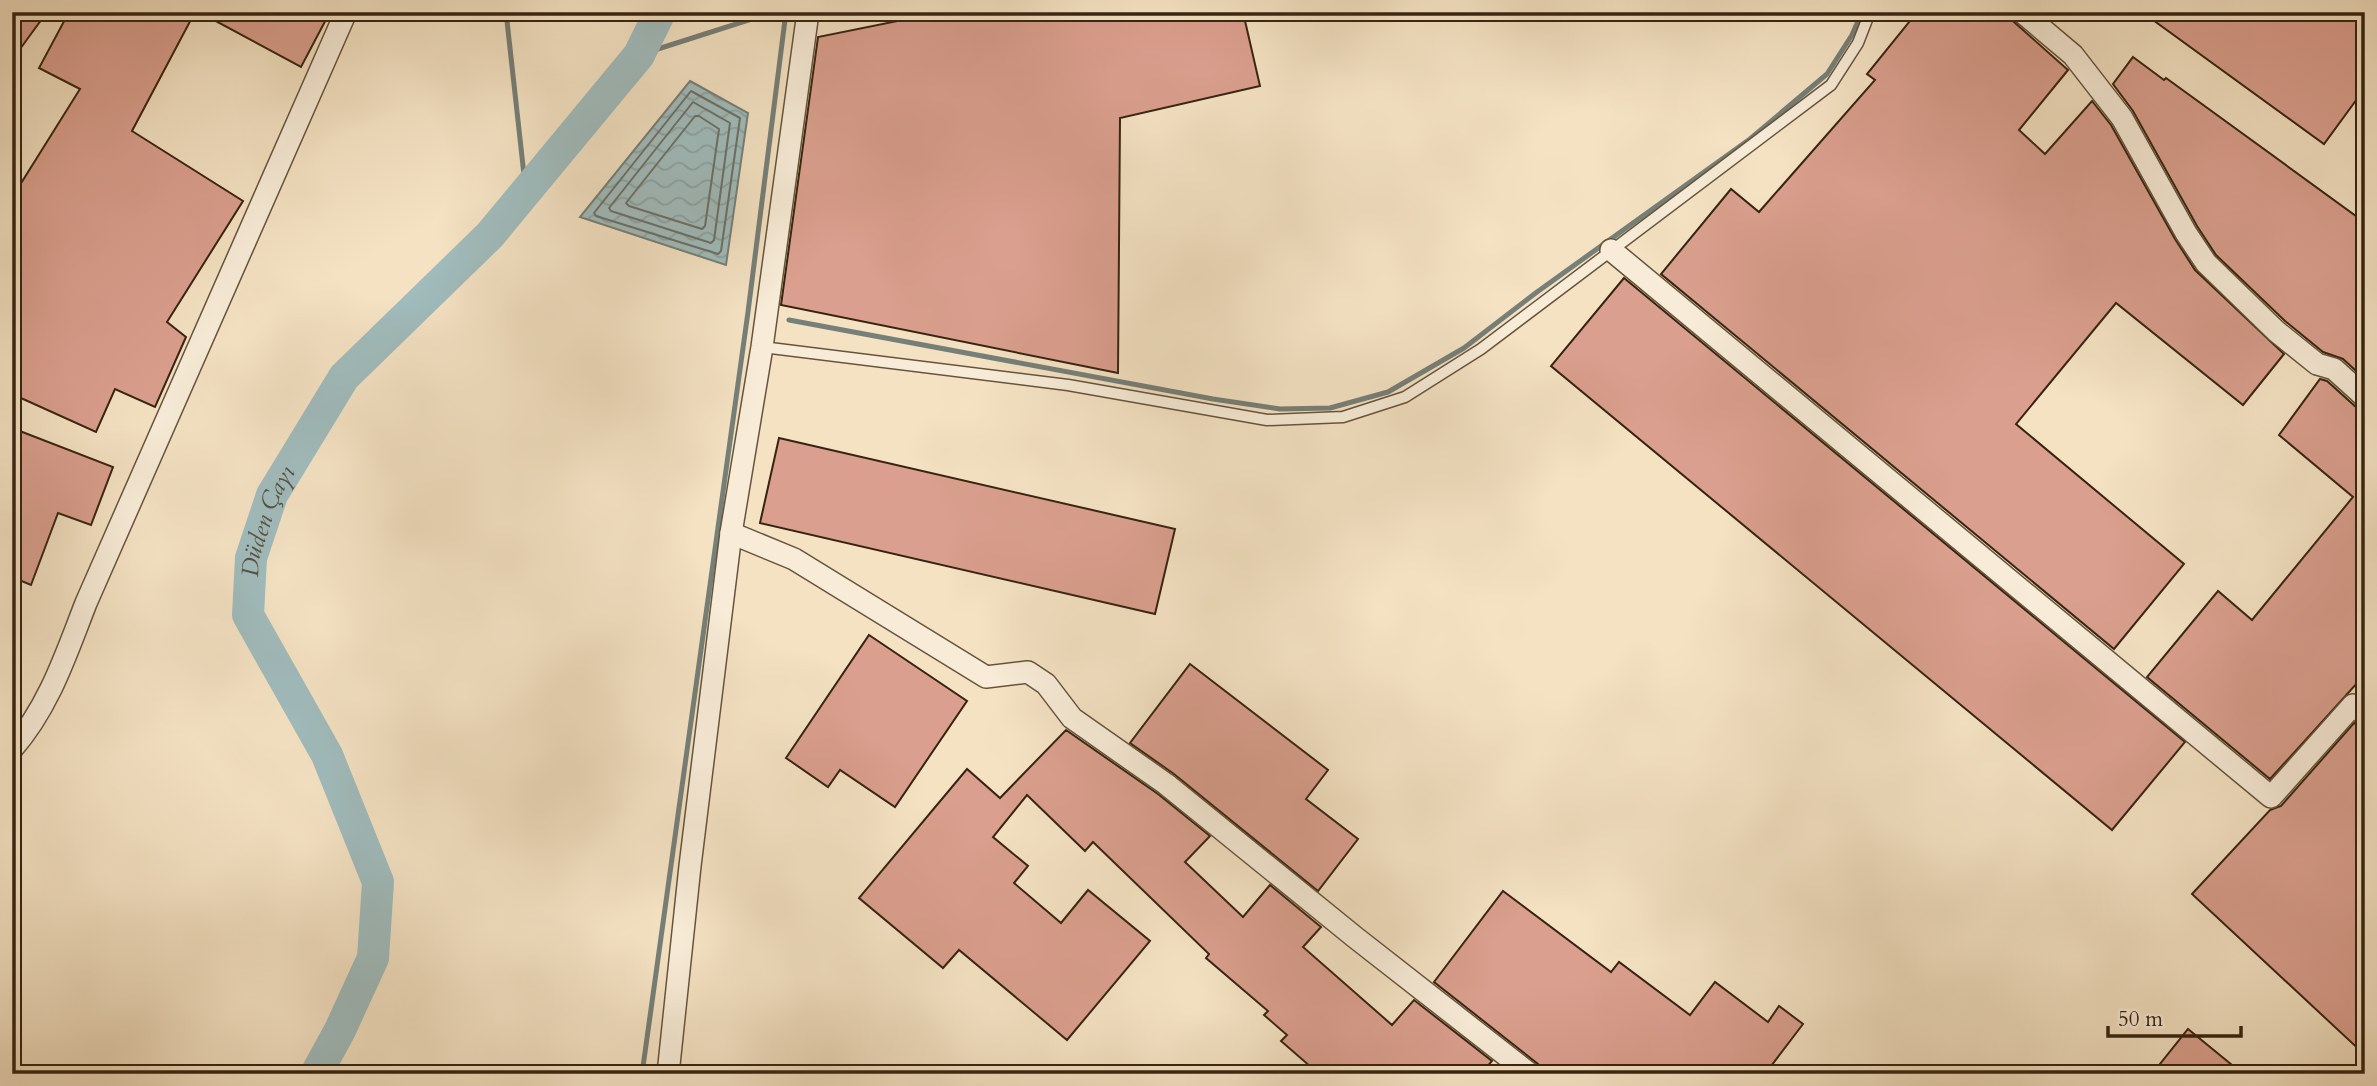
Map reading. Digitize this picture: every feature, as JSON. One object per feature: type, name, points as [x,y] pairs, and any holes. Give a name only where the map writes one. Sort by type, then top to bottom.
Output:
[{"type":"street","points":[[12,748],[42,708],[57,677],[86,603],[346,12]]},
{"type":"street","points":[[668,1074],[690,866],[731,533],[762,347],[808,12]]},
{"type":"street","points":[[2022,12],[2073,55],[2122,118],[2206,264],[2276,331],[2317,363],[2334,369],[2365,397]]},
{"type":"street","points":[[1611,250],[2271,797],[2353,705],[2365,715]]},
{"type":"street","points":[[731,533],[794,559],[986,677],[1028,672],[1046,684],[1072,718],[1166,784],[1530,1074]]},
{"type":"lane","points":[[762,347],[1069,386],[1267,420],[1343,417],[1405,397],[1471,356],[1831,85],[1858,43],[1870,12]]},
{"type":"water","points":[[690,81],[748,113],[726,265],[580,217]]},
{"type":"building","points":[[12,12],[47,12],[12,60]]},
{"type":"building","points":[[69,12],[195,12],[132,131],[243,201],[167,322],[186,337],[155,407],[115,389],[96,432],[12,394],[12,184],[18,188],[80,89],[39,68]]},
{"type":"building","points":[[199,12],[330,12],[301,67]]},
{"type":"building","points":[[942,12],[1243,12],[1260,86],[1120,118],[1118,373],[781,305],[818,37]]},
{"type":"building","points":[[1899,12],[2005,12],[2010,16],[2068,70],[2019,130],[2045,154],[2092,101],[2111,125],[2195,270],[2284,354],[2243,405],[2116,303],[2016,424],[2184,564],[2114,649],[1661,274],[1731,189],[1759,212],[1875,80],[1867,74],[1910,21]]},
{"type":"building","points":[[2142,12],[2365,12],[2365,88],[2324,144]]},
{"type":"building","points":[[2133,57],[2356,216],[2365,203],[2365,379],[2343,359],[2323,352],[2285,321],[2216,255],[2133,111],[2113,84]]},
{"type":"building","points":[[1624,278],[2185,742],[2112,830],[1551,366]]},
{"type":"building","points":[[2320,379],[2327,381],[2356,407],[2365,410],[2365,687],[2358,682],[2270,779],[2147,677],[2218,591],[2252,620],[2353,497],[2279,435]]},
{"type":"building","points":[[12,428],[113,467],[91,525],[58,513],[31,585],[12,577]]},
{"type":"building","points":[[779,438],[1175,529],[1155,614],[760,523]]},
{"type":"building","points":[[869,635],[967,701],[895,807],[840,770],[828,787],[786,758]]},
{"type":"building","points":[[1190,664],[1328,770],[1306,799],[1358,839],[1318,891],[1174,774],[1130,743]]},
{"type":"building","points":[[2354,723],[2365,728],[2365,1055],[2192,894],[2270,810],[2281,806]]},
{"type":"building","points":[[1066,730],[1158,794],[1210,836],[1185,862],[1243,917],[1270,885],[1321,927],[1303,947],[1392,1025],[1414,1000],[1492,1061],[1481,1074],[1319,1074],[1281,1041],[1287,1035],[1264,1015],[1268,1011],[1206,958],[1209,954],[1093,842],[1085,851],[1027,795],[993,837],[1028,866],[1014,883],[1061,923],[1088,890],[1150,941],[1067,1040],[959,950],[943,968],[859,898],[967,769],[1000,798]]},
{"type":"building","points":[[1503,891],[1611,972],[1619,962],[1690,1015],[1715,982],[1768,1022],[1779,1006],[1803,1024],[1765,1074],[1547,1074],[1434,982]]},
{"type":"building","points":[[2188,1029],[2243,1074],[2152,1074]]},
{"type":"waterway","points":[[506,12],[526,193]]},
{"type":"waterway","name":"Düden Çayı","points":[[316,1074],[340,1030],[373,958],[378,882],[327,755],[248,615],[251,558],[272,495],[344,377],[490,235],[639,55],[660,12]]},
{"type":"waterway","name":"Düden Çayı","points":[[639,55],[774,12]]},
{"type":"waterway","points":[[642,1074],[748,312],[786,12]]},
{"type":"waterway","points":[[789,320],[1213,399],[1280,409],[1330,408],[1388,392],[1464,348],[1537,292],[1750,139],[1827,74],[1852,35],[1862,12]]}]
